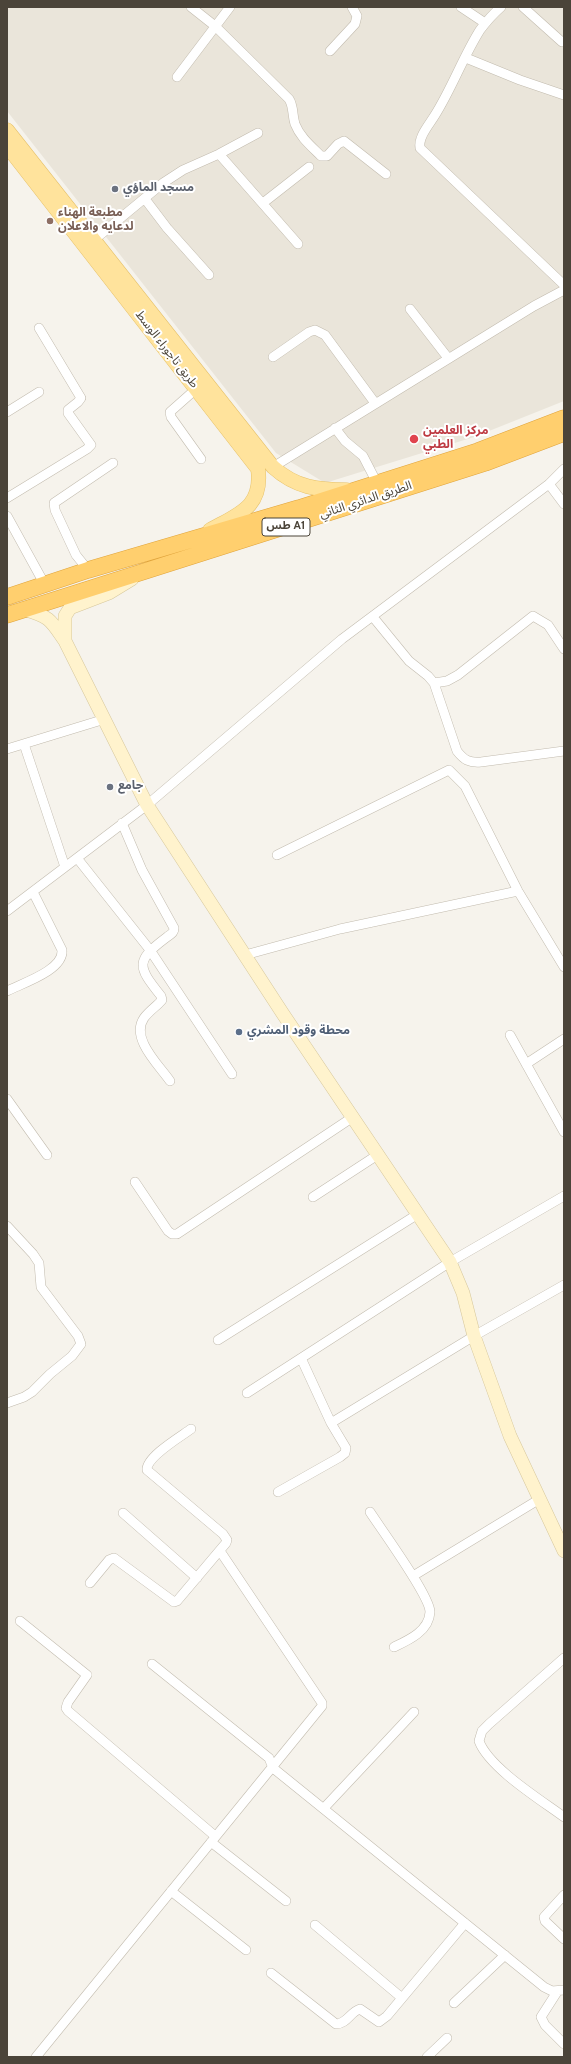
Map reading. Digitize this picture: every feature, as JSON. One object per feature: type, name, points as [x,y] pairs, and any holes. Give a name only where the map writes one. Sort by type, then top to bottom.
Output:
[{"type":"highway","name":"الطريق الدائري الثاني","points":[[7,597],[88,570],[478,451],[564,418]]},
{"type":"highway","name":"الطريق الدائري الثاني","points":[[7,616],[485,463],[564,433]]},
{"type":"main road","name":"طريق تاجوراء الوسط","points":[[7,130],[39,179],[196,389],[258,469],[259,480],[257,494],[247,507],[237,515],[190,540]]},
{"type":"main road","name":"طريق تاجوراء الوسط","points":[[8,150],[39,179],[94,240],[273,467],[292,480],[319,490],[354,490]]},
{"type":"main road","points":[[65,641],[65,616],[70,608],[118,588],[142,572]]},
{"type":"main road","points":[[26,610],[43,615],[49,619],[65,641],[147,805],[245,956],[450,1262],[463,1293],[474,1336],[510,1436],[538,1500],[564,1551]]},
{"type":"street","points":[[191,7],[214,26],[289,99],[292,105],[298,131],[321,156],[326,156],[338,144],[344,141],[386,174]]},
{"type":"street","points":[[177,77],[214,26],[230,7]]},
{"type":"street","points":[[330,51],[356,24],[357,16],[352,7]]},
{"type":"street","points":[[461,7],[485,23]]},
{"type":"street","points":[[501,7],[485,23],[439,110],[422,136],[419,143],[420,148],[564,285]]},
{"type":"street","points":[[523,7],[562,42]]},
{"type":"street","points":[[466,58],[520,80],[564,95]]},
{"type":"street","points":[[94,240],[163,183],[183,170],[219,154],[258,133]]},
{"type":"street","points":[[219,154],[298,244]]},
{"type":"street","points":[[263,203],[308,167]]},
{"type":"street","points":[[145,199],[167,228],[209,275]]},
{"type":"street","points":[[273,467],[294,456],[335,428],[448,358],[534,306],[564,290]]},
{"type":"street","points":[[410,309],[448,358]]},
{"type":"street","points":[[7,498],[87,449],[91,445],[68,413],[68,410],[81,398],[39,328]]},
{"type":"street","points":[[273,357],[309,332],[315,330],[325,335],[375,404]]},
{"type":"street","points":[[196,389],[170,412],[171,417],[201,459]]},
{"type":"street","points":[[7,412],[39,392]]},
{"type":"street","points":[[335,428],[345,441],[363,456],[377,482]]},
{"type":"street","points":[[88,570],[76,555],[55,510],[54,503],[113,463]]},
{"type":"street","points":[[7,911],[147,805],[342,639],[549,484],[564,469]]},
{"type":"street","points":[[549,484],[564,504]]},
{"type":"street","points":[[7,516],[45,585]]},
{"type":"street","points":[[373,616],[409,661],[428,676],[434,683],[457,751],[463,758],[471,762],[564,750]]},
{"type":"street","points":[[434,683],[446,681],[458,675],[533,616],[548,625],[564,649]]},
{"type":"street","points":[[7,749],[105,719]]},
{"type":"street","points":[[24,744],[65,867]]},
{"type":"street","points":[[277,855],[449,770],[465,786],[518,891],[564,967]]},
{"type":"street","points":[[122,823],[142,870],[174,928],[172,933],[150,950],[143,962],[144,974],[161,996],[162,1000],[144,1018],[140,1032],[146,1047],[170,1081]]},
{"type":"street","points":[[77,858],[150,950],[232,1074]]},
{"type":"street","points":[[245,956],[340,929],[518,891]]},
{"type":"street","points":[[7,991],[52,969],[60,962],[63,956],[62,950],[33,892]]},
{"type":"street","points":[[510,1035],[564,1132]]},
{"type":"street","points":[[526,1064],[564,1039]]},
{"type":"street","points":[[7,1099],[47,1155]]},
{"type":"street","points":[[135,1182],[168,1231],[172,1234],[177,1234],[353,1117]]},
{"type":"street","points":[[313,1197],[379,1154]]},
{"type":"street","points":[[247,1393],[450,1262],[564,1196]]},
{"type":"street","points":[[218,1340],[418,1214]]},
{"type":"street","points":[[7,1226],[33,1254],[39,1263],[42,1287],[78,1336],[81,1344],[72,1356],[50,1374],[32,1392],[24,1397],[7,1403]]},
{"type":"street","points":[[331,1423],[474,1336],[564,1285]]},
{"type":"street","points":[[278,1492],[345,1453],[346,1448],[331,1423],[301,1358]]},
{"type":"street","points":[[90,1583],[109,1560],[114,1558],[174,1602],[226,1543],[225,1537],[147,1470],[146,1465],[151,1458],[191,1429]]},
{"type":"street","points":[[413,1576],[538,1500]]},
{"type":"street","points":[[370,1512],[413,1576],[427,1602],[430,1613],[428,1620],[420,1632],[406,1642],[394,1647]]},
{"type":"street","points":[[123,1513],[196,1578]]},
{"type":"street","points":[[36,2057],[321,1709],[322,1703],[220,1550]]},
{"type":"street","points":[[20,1621],[87,1675],[68,1702],[66,1706],[68,1711],[213,1839],[286,1901]]},
{"type":"street","points":[[564,1658],[489,1724],[482,1731],[479,1741],[485,1751],[516,1783],[564,1817]]},
{"type":"street","points":[[152,1664],[269,1758],[273,1768],[544,1987],[561,1991],[541,2017],[545,2025],[564,2044]]},
{"type":"street","points":[[324,1808],[414,1712]]},
{"type":"street","points":[[171,1891],[246,1950]]},
{"type":"street","points":[[564,1895],[544,1917],[546,1921],[564,1939]]},
{"type":"street","points":[[271,1973],[336,2024],[346,2021],[360,2009],[376,2020],[383,2020],[465,1923]]},
{"type":"street","points":[[315,1925],[402,1998]]},
{"type":"street","points":[[454,2003],[505,1955]]},
{"type":"street","points":[[427,2057],[447,2038]]},
{"type":"shaded area","points":[[7,7],[564,7],[564,401],[474,437],[325,483],[276,453],[7,111]]},
{"type":"place","name":"مسجد الماؤي","points":[[115,189]]},
{"type":"place","name":"مطبعة الهناء لدعايه والاعلان","points":[[50,221]]},
{"type":"place","name":"مركز العلمين الطبي","points":[[414,439]]},
{"type":"place","name":"جامع","points":[[110,787]]},
{"type":"place","name":"محطة وقود المشري","points":[[239,1032]]}]
